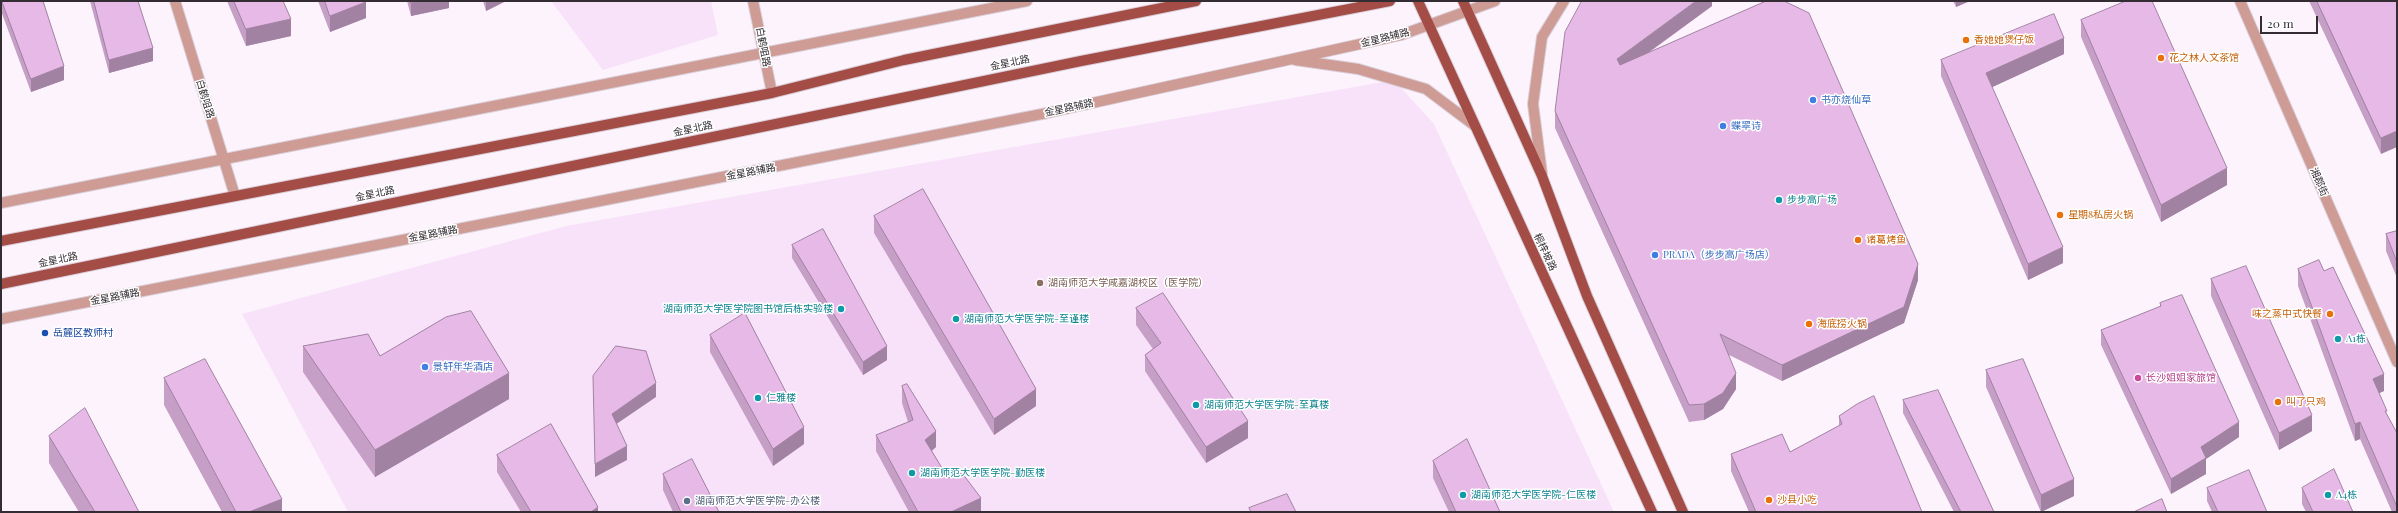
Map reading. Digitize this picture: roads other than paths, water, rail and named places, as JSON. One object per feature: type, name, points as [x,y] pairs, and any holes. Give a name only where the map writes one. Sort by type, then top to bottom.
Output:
[{"type":"main road","name":"金星北路","points":[[1,241],[772,93],[904,60],[1196,1]]},
{"type":"main road","name":"金星北路","points":[[1,284],[1081,61],[1390,1]]},
{"type":"main road","name":"桐梓坡路","points":[[1418,1],[1652,512]]},
{"type":"main road","points":[[1463,1],[1542,176],[1587,296],[1683,512]]},
{"type":"street","name":"白鹤咀路","points":[[175,1],[235,196]]},
{"type":"street","name":"白鹤咀路","points":[[754,1],[772,93]]},
{"type":"street","points":[[1,203],[224,158],[764,55],[1027,1]]},
{"type":"street","name":"金星路辅路","points":[[1,319],[1047,113],[1401,35],[1495,1]]},
{"type":"street","points":[[1542,176],[1533,104],[1542,37],[1564,1]]},
{"type":"street","name":"湘郡街","points":[[2240,1],[2397,362]]},
{"type":"street","points":[[1289,60],[1358,69],[1426,89],[1474,126]]},
{"type":"place","name":"香她她煲仔饭","points":[[1966,40]]},
{"type":"place","name":"花之林人文茶馆","points":[[2161,58]]},
{"type":"place","name":"书亦烧仙草","points":[[1813,100]]},
{"type":"place","name":"蝶翠诗","points":[[1723,126]]},
{"type":"place","name":"步步高广场","points":[[1779,200]]},
{"type":"place","name":"星期8私房火锅","points":[[2060,215]]},
{"type":"place","name":"诸葛烤鱼","points":[[1858,240]]},
{"type":"place","name":"PRADA（步步高广场店）","points":[[1655,255]]},
{"type":"place","name":"湖南师范大学咸嘉湖校区（医学院）","points":[[1040,283]]},
{"type":"place","name":"湖南师范大学医学院图书馆后栋实验楼","points":[[841,309]]},
{"type":"place","name":"味之蒸中式快餐","points":[[2330,314]]},
{"type":"place","name":"湖南师范大学医学院-至谨楼","points":[[956,319]]},
{"type":"place","name":"海底捞火锅","points":[[1809,324]]},
{"type":"place","name":"岳麓区教师村","points":[[45,333]]},
{"type":"place","name":"A1栋","points":[[2338,339]]},
{"type":"place","name":"景轩年华酒店","points":[[425,367]]},
{"type":"place","name":"长沙姐姐家旅馆","points":[[2138,378]]},
{"type":"place","name":"仁雅楼","points":[[758,398]]},
{"type":"place","name":"叫了只鸡","points":[[2278,402]]},
{"type":"place","name":"湖南师范大学医学院-至真楼","points":[[1196,405]]},
{"type":"place","name":"湖南师范大学医学院-勤医楼","points":[[912,473]]},
{"type":"place","name":"湖南师范大学医学院-仁医楼","points":[[1463,495]]},
{"type":"place","name":"A4栋","points":[[2328,495]]},
{"type":"place","name":"沙县小吃","points":[[1769,500]]},
{"type":"place","name":"湖南师范大学医学院-办公楼","points":[[687,501]]}]
